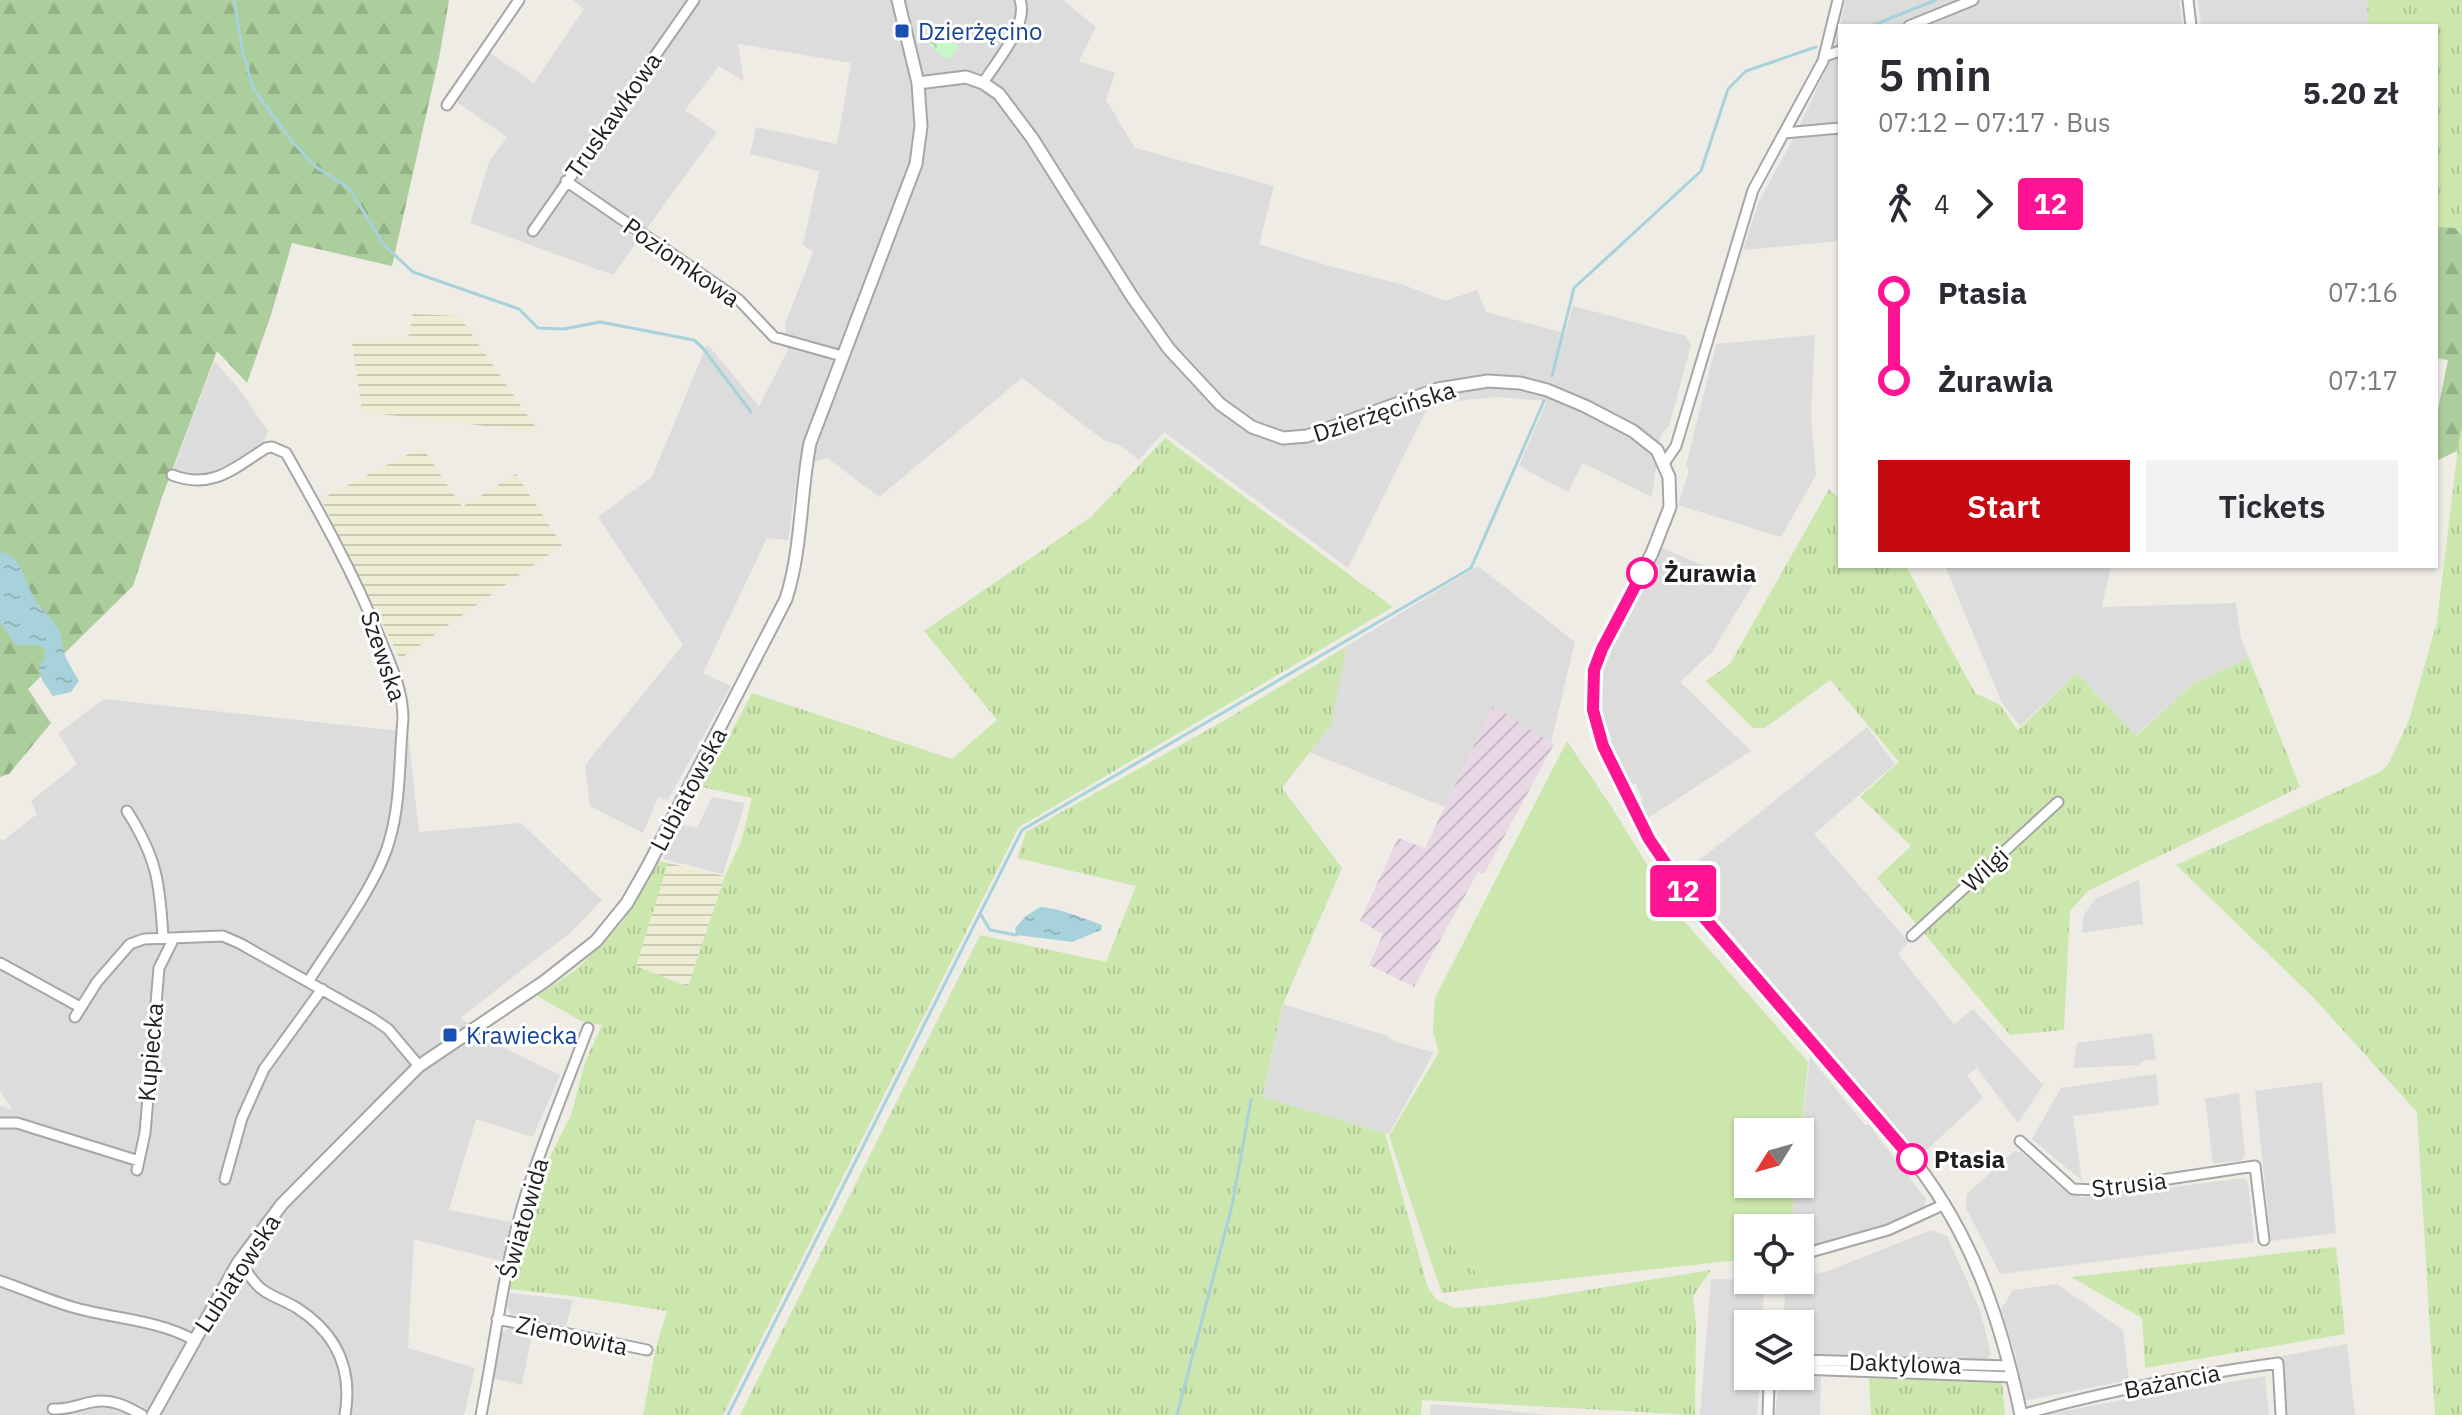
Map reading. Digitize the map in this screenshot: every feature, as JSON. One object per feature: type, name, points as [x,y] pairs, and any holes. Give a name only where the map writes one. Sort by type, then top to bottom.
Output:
[{"type":"street","points":[[447,105],[519,0]]},
{"type":"street","name":"Truskawkowa","points":[[533,231],[694,0]]},
{"type":"street","name":"Lubiatowska","points":[[153,1415],[238,1263],[282,1204],[419,1066],[573,961],[606,931],[632,895],[786,599],[796,561],[803,480],[810,443],[916,164],[921,126],[918,83],[898,0]]},
{"type":"street","points":[[918,83],[966,77],[983,83],[1019,26],[1020,0]]},
{"type":"street","points":[[1838,0],[1825,56],[1753,190],[1676,446],[1665,462],[1671,490],[1670,507],[1652,553],[1594,670],[1593,710],[1603,746],[1649,839],[1695,907],[1918,1166],[1945,1204],[1980,1270],[1997,1316],[2021,1415]]},
{"type":"street","points":[[1914,24],[1973,0]]},
{"type":"street","points":[[2188,0],[2191,24]]},
{"type":"street","points":[[1825,56],[1838,52]]},
{"type":"street","name":"Dzierżęcińska","points":[[983,83],[1011,106],[1169,349],[1220,404],[1252,427],[1283,438],[1307,436],[1438,389],[1488,381],[1520,383],[1547,390],[1633,431],[1657,450],[1665,462]]},
{"type":"street","points":[[1784,133],[1838,128]]},
{"type":"street","name":"Poziomkowa","points":[[566,181],[739,300],[774,337],[842,356]]},
{"type":"street","name":"Szewska","points":[[172,475],[195,482],[210,480],[225,475],[266,448],[272,447],[286,453],[349,565],[398,683],[403,719],[389,844],[356,906],[308,982]]},
{"type":"street","name":"Wilgi","points":[[1912,936],[2058,802]]},
{"type":"street","points":[[127,811],[146,840],[153,858],[161,901],[163,938]]},
{"type":"street","points":[[75,1017],[97,982],[130,944],[144,939],[223,936],[322,989],[388,1029],[419,1066]]},
{"type":"street","name":"Kupiecka","points":[[0,1123],[17,1123],[138,1165],[145,1133],[159,968],[174,938]]},
{"type":"street","points":[[0,963],[80,1007]]},
{"type":"street","points":[[225,1179],[242,1118],[264,1069],[322,989]]},
{"type":"street","name":"Światowida","points":[[481,1415],[497,1319],[528,1190],[588,1028]]},
{"type":"street","name":"Strusia","points":[[2020,1141],[2073,1189],[2095,1190],[2255,1166],[2264,1240]]},
{"type":"street","points":[[1814,1251],[1888,1230],[1945,1204]]},
{"type":"street","points":[[238,1263],[262,1290],[294,1306],[330,1335],[344,1369],[347,1395],[345,1415]]},
{"type":"street","points":[[0,1281],[73,1307],[132,1318],[180,1332],[194,1340]]},
{"type":"street","name":"Ziemowita","points":[[497,1319],[647,1350]]},
{"type":"street","name":"Daktylowa","points":[[1814,1361],[2012,1372]]},
{"type":"street","name":"Bażancia","points":[[2021,1415],[2140,1386],[2220,1370],[2278,1363],[2281,1415]]},
{"type":"street","points":[[1814,1369],[2012,1372]]},
{"type":"street","points":[[1768,1415],[1769,1390]]},
{"type":"street","points":[[53,1409],[68,1410],[90,1402],[110,1402],[120,1403],[142,1415]]},
{"type":"shaded area","points":[[573,0],[1063,0],[1096,27],[1079,61],[1115,73],[1106,100],[1135,148],[1274,186],[1259,244],[1404,285],[1445,301],[1477,290],[1486,312],[1565,333],[1573,306],[1686,336],[1691,345],[1669,426],[1661,434],[1652,497],[1583,463],[1568,492],[1519,466],[1547,401],[1496,397],[1448,402],[1426,411],[1348,568],[1164,432],[1139,460],[1119,445],[1105,441],[1022,378],[879,497],[827,458],[798,467],[788,540],[767,538],[703,673],[731,686],[668,800],[658,797],[643,833],[590,806],[585,765],[683,645],[598,517],[652,477],[707,344],[759,406],[788,350],[785,324],[813,252],[803,245],[819,171],[750,154],[756,127],[837,144],[851,63],[738,44],[744,81],[719,66],[685,110],[717,132],[613,275],[470,223],[489,162],[507,137],[451,98],[484,49],[534,83],[584,9]]},
{"type":"shaded area","points":[[1846,0],[2179,0],[2183,24],[1840,24]]},
{"type":"shaded area","points":[[2198,0],[2367,0],[2368,24],[2201,24]]},
{"type":"shaded area","points":[[1838,33],[1838,241],[1743,250],[1759,201],[1832,57]]},
{"type":"shaded area","points":[[1815,335],[1811,416],[1816,475],[1781,537],[1678,505],[1689,471],[1686,465],[1716,344]]},
{"type":"shaded area","points":[[214,361],[236,385],[268,431],[264,441],[222,471],[197,476],[173,470]]},
{"type":"shaded area","points":[[1662,548],[1752,586],[1712,652],[1680,682],[1751,751],[1648,818],[1640,804],[1643,800],[1636,784],[1629,785],[1610,745],[1600,713],[1598,678]]},
{"type":"shaded area","points":[[1478,566],[1575,642],[1551,742],[1493,706],[1445,807],[1227,719]]},
{"type":"shaded area","points":[[1946,568],[2111,568],[2102,607],[2236,603],[2241,638],[2249,658],[2194,683],[2135,736],[2077,673],[2020,726],[2002,703]]},
{"type":"shaded area","points":[[104,699],[408,732],[419,832],[521,823],[602,900],[570,933],[460,1018],[508,1050],[560,1075],[533,1137],[476,1119],[449,1210],[511,1222],[502,1261],[414,1239],[408,1348],[475,1368],[464,1415],[0,1415],[0,1106],[12,1109],[0,1091],[0,839],[4,840],[37,814],[31,801],[77,764],[58,733]]},
{"type":"shaded area","points":[[1493,706],[1554,744],[1484,874],[1478,872],[1414,987],[1369,965],[1383,934],[1360,921],[1398,838],[1425,848]]},
{"type":"shaded area","points":[[1867,727],[1895,764],[1814,834],[1909,942],[1898,954],[1954,1024],[1973,1009],[2043,1085],[2018,1123],[1977,1068],[1967,1075],[1983,1098],[1920,1156],[1681,875]]},
{"type":"shaded area","points":[[712,797],[745,803],[723,874],[663,859],[682,825],[697,828]]},
{"type":"shaded area","points":[[2139,880],[2143,924],[2082,933],[2084,915],[2096,898]]},
{"type":"shaded area","points":[[1283,1004],[1434,1052],[1389,1134],[1262,1098]]},
{"type":"shaded area","points":[[2152,1033],[2156,1059],[2143,1061],[2139,1065],[2073,1068],[2077,1043]]},
{"type":"shaded area","points":[[1810,1057],[1865,1125],[1869,1125],[1926,1199],[1923,1210],[1884,1226],[1814,1246],[1814,1214],[1793,1214],[1794,1198],[1814,1198],[1814,1118],[1803,1118]]},
{"type":"shaded area","points":[[2156,1074],[2159,1105],[2073,1116],[2082,1181],[2032,1139],[2061,1088]]},
{"type":"shaded area","points":[[2322,1082],[2336,1233],[2271,1241],[2255,1091]]},
{"type":"shaded area","points":[[2239,1093],[2245,1155],[2240,1161],[2213,1163],[2205,1099]]},
{"type":"shaded area","points":[[2014,1151],[2021,1152],[2062,1189],[2081,1197],[2243,1178],[2248,1182],[2254,1242],[2000,1274],[1966,1208],[1967,1194]]},
{"type":"shaded area","points":[[1931,1230],[1947,1236],[1980,1310],[1991,1354],[1986,1360],[1814,1356],[1814,1310],[1784,1310],[1785,1294],[1814,1294],[1814,1274]]},
{"type":"shaded area","points":[[1711,1279],[1734,1279],[1734,1294],[1764,1294],[1763,1310],[1734,1310],[1734,1390],[1759,1390],[1757,1415],[1700,1415]]},
{"type":"shaded area","points":[[2057,1284],[2123,1330],[2129,1380],[2023,1401],[2016,1356],[2001,1310],[2013,1290]]},
{"type":"shaded area","points":[[510,1293],[573,1300],[566,1326],[511,1314],[507,1306]]},
{"type":"shaded area","points":[[507,1329],[532,1334],[522,1385],[492,1378],[500,1335]]},
{"type":"shaded area","points":[[2347,1344],[2355,1415],[2288,1415],[2282,1356]]},
{"type":"shaded area","points":[[1814,1374],[1821,1374],[1820,1415],[1775,1415],[1778,1390],[1814,1390]]},
{"type":"shaded area","points":[[2222,1375],[2224,1383],[2265,1376],[2269,1415],[2045,1415],[2127,1399],[2126,1392]]},
{"type":"shaded area","points":[[1431,1404],[1481,1408],[1549,1415],[1430,1415]]},
{"type":"green space","points":[[0,0],[449,0],[392,266],[292,243],[247,383],[217,351],[162,497],[133,586],[28,689],[51,723],[9,774],[0,777]]},
{"type":"green space","points":[[2367,0],[2462,0],[2462,255],[2438,252],[2438,24],[2368,24]]},
{"type":"green space","points":[[938,28],[959,47],[947,61],[926,41]]},
{"type":"green space","points":[[2438,227],[2455,228],[2462,236],[2462,427],[2457,451],[2438,460],[2438,409],[2448,360],[2438,358]]},
{"type":"green space","points":[[413,314],[459,316],[539,432],[362,412],[352,342],[408,338]]},
{"type":"green space","points":[[2462,414],[2462,1415],[2435,1415],[2417,1112],[2312,996],[2176,865],[2380,772],[2388,765],[2409,720],[2437,622]]},
{"type":"green space","points":[[1165,438],[1393,607],[1019,827],[723,1415],[643,1415],[656,1347],[667,1311],[509,1289],[530,1196],[571,1115],[585,1062],[602,1025],[581,1021],[537,996],[578,968],[621,924],[658,861],[668,863],[636,966],[688,987],[725,876],[742,839],[752,798],[702,787],[752,693],[952,759],[997,720],[924,631],[1091,517]]},
{"type":"green space","points":[[422,447],[462,507],[516,474],[562,545],[400,659],[321,499]]},
{"type":"green space","points":[[1829,489],[1838,498],[1838,568],[1907,568],[1975,693],[2000,705],[2018,730],[2077,673],[2136,736],[2194,683],[2249,658],[2300,787],[2088,891],[2070,911],[2064,1030],[2010,1035],[1877,878],[1911,846],[1860,797],[1899,762],[1830,680],[1765,728],[1753,728],[1706,681],[1730,664]]},
{"type":"green space","points":[[1346,647],[1331,725],[1282,788],[1342,868],[1283,1004],[1262,1097],[1385,1133],[1428,1288],[1436,1299],[1454,1308],[1494,1305],[1711,1270],[1693,1296],[1696,1324],[1695,1415],[1422,1400],[1421,1415],[740,1415],[980,935],[1106,962],[1136,886],[1017,858],[1026,832],[1227,719]]},
{"type":"green space","points":[[1567,741],[1677,913],[1808,1062],[1802,1118],[1734,1118],[1734,1198],[1794,1198],[1793,1214],[1734,1214],[1734,1261],[1490,1287],[1445,1239],[1427,1250],[1389,1136],[1439,1052],[1433,1032],[1435,998]]},
{"type":"green space","points":[[668,863],[725,876],[688,987],[636,966]]},
{"type":"green space","points":[[1445,1239],[1490,1287],[1442,1293],[1427,1250]]},
{"type":"green space","points":[[2336,1247],[2345,1334],[2145,1368],[2142,1318],[2071,1277]]},
{"type":"green space","points":[[1869,1378],[2002,1383],[2005,1415],[1871,1415]]},
{"type":"water","points":[[0,552],[17,562],[35,599],[60,632],[64,653],[79,681],[71,692],[53,696],[42,680],[39,665],[45,658],[44,648],[40,645],[16,645],[0,622]]},
{"type":"water","points":[[1040,907],[1102,925],[1101,930],[1072,942],[1016,935],[1015,928]]},
{"type":"waterway","points":[[234,0],[253,88],[290,139],[316,167],[349,188],[384,245],[413,272],[519,309],[538,328],[564,329],[600,322],[694,340],[751,412]]},
{"type":"waterway","points":[[1876,24],[1936,0]]},
{"type":"waterway","points":[[1552,376],[1574,288],[1701,171],[1728,89],[1746,71],[1816,47]]},
{"type":"waterway","points":[[728,1415],[1022,830],[1471,568],[1544,401]]},
{"type":"waterway","points":[[980,913],[990,930],[1016,935]]},
{"type":"waterway","points":[[1177,1415],[1232,1206],[1251,1100]]},
{"type":"bus line","name":"12","points":[[1642,573],[1594,670],[1591,695],[1603,746],[1649,839],[1695,907],[1912,1159]]},
{"type":"place","name":"Dzierżęcino","points":[[902,31]]},
{"type":"place","name":"Żurawia","points":[[1642,573]]},
{"type":"place","name":"Krawiecka","points":[[450,1035]]},
{"type":"place","name":"Ptasia","points":[[1912,1159]]}]
